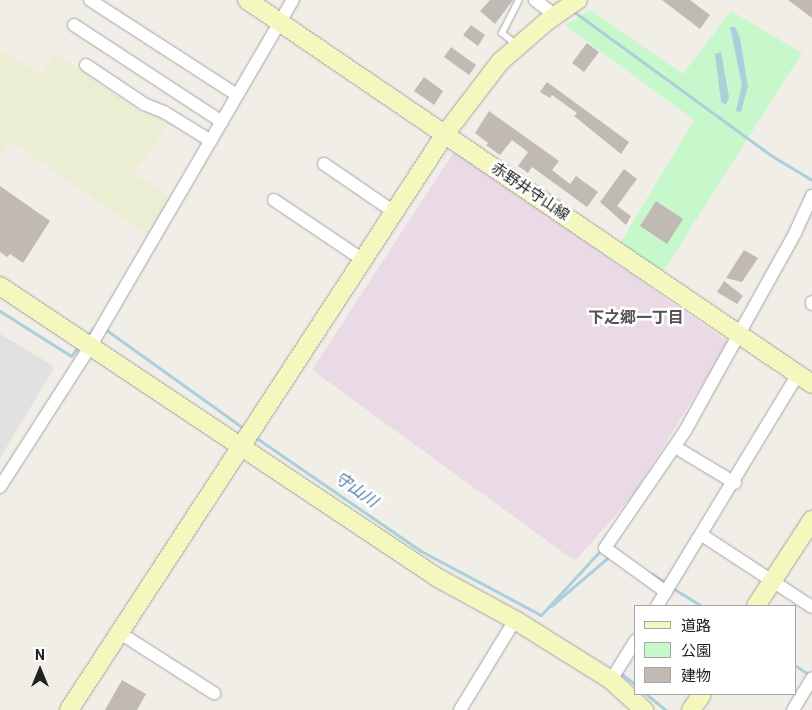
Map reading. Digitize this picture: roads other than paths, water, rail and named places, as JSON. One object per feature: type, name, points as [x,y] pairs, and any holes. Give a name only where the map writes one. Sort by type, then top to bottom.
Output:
[{"type":"street","points":[[90,0],[237,95]]},
{"type":"street","name":"赤野井守山線","points":[[247,0],[805,379]]},
{"type":"street","points":[[0,487],[90,347],[293,0]]},
{"type":"street","points":[[535,0],[554,15]]},
{"type":"street","points":[[69,710],[239,445],[445,134],[486,78],[554,15],[578,0]]},
{"type":"street","points":[[74,25],[222,122]]},
{"type":"street","points":[[86,65],[144,104],[211,141]]},
{"type":"street","points":[[324,164],[394,212]]},
{"type":"street","points":[[666,592],[605,548],[675,447],[795,232],[812,196]]},
{"type":"street","points":[[274,200],[363,260]]},
{"type":"street","points":[[0,286],[438,578],[515,620],[610,680],[644,710]]},
{"type":"street","points":[[658,605],[734,483],[805,379]]},
{"type":"street","points":[[675,447],[734,483]]},
{"type":"street","points":[[757,605],[812,520]]},
{"type":"street","points":[[702,535],[812,607]]},
{"type":"street","points":[[460,710],[515,620]]},
{"type":"street","points":[[120,633],[214,693]]},
{"type":"street","points":[[610,680],[634,643]]},
{"type":"street","points":[[793,710],[812,678]]},
{"type":"street","points":[[692,710],[701,695]]},
{"type":"lane","points":[[519,0],[502,33],[519,46]]},
{"type":"water","points":[[730,27],[735,27],[740,38],[748,86],[741,112],[736,111],[742,85]]},
{"type":"water","points":[[721,52],[729,97],[726,105],[721,102],[715,54]]},
{"type":"waterway","points":[[573,11],[772,156],[812,180]]},
{"type":"waterway","name":"守山川","points":[[0,311],[71,356],[79,346]]},
{"type":"waterway","name":"守山川","points":[[86,337],[98,323]]},
{"type":"waterway","name":"守山川","points":[[105,329],[246,430]]},
{"type":"waterway","name":"守山川","points":[[255,437],[421,551],[541,615],[601,550]]},
{"type":"waterway","points":[[551,606],[611,555]]},
{"type":"waterway","name":"守山川","points":[[652,574],[666,583]]},
{"type":"waterway","name":"守山川","points":[[671,587],[700,605]]},
{"type":"waterway","name":"守山川","points":[[797,667],[811,676]]},
{"type":"waterway","name":"守山川","points":[[620,673],[634,684]]},
{"type":"waterway","name":"守山川","points":[[647,695],[666,710]]},
{"type":"district","name":"下之郷一丁目","points":[[636,318]]}]
